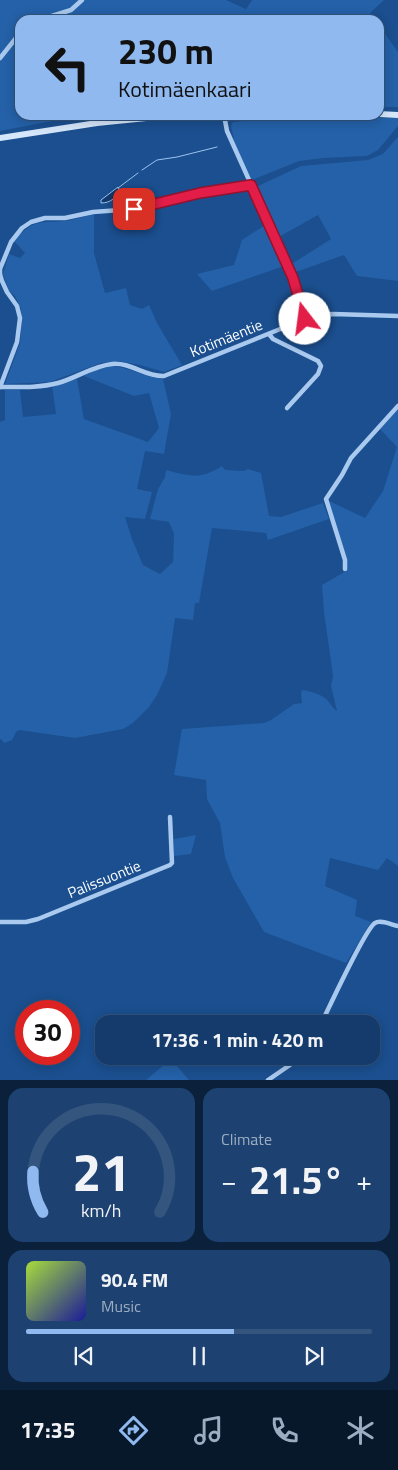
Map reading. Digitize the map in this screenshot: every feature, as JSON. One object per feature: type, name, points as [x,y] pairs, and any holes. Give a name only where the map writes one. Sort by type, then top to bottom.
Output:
[{"type":"main road","points":[[384,114],[398,115]]},
{"type":"main road","points":[[0,138],[127,120]]},
{"type":"street","points":[[55,15],[71,10],[82,0]]},
{"type":"street","points":[[0,58],[15,39]]},
{"type":"street","points":[[225,120],[227,131],[293,278],[305,319]]},
{"type":"street","points":[[0,387],[18,342],[20,318],[17,306],[2,281],[0,269],[11,242],[22,228],[40,219],[65,218],[93,212],[134,209],[200,193],[251,185]]},
{"type":"street","name":"Kotimäentie","points":[[0,387],[58,383],[110,364],[127,365],[151,375],[164,376],[305,319],[326,314],[398,316]]},
{"type":"street","points":[[270,334],[273,339],[318,361],[321,366],[318,374],[287,408]]},
{"type":"street","points":[[345,569],[326,499],[351,458],[398,406]]},
{"type":"street","name":"Palissuontie","points":[[0,922],[26,922],[38,919],[170,865],[172,863],[170,816]]},
{"type":"street","points":[[326,1015],[363,940],[374,923],[398,926]]},
{"type":"street","points":[[268,1080],[289,1065]]},
{"type":"shaded area","points":[[0,0],[226,0],[246,9],[252,0],[384,0],[370,13],[371,15],[15,15],[15,120],[58,120],[0,131]]},
{"type":"shaded area","points":[[384,32],[398,52],[398,107],[384,107]]},
{"type":"shaded area","points":[[384,118],[398,118],[398,126],[378,150],[367,156],[299,161],[250,181],[236,148],[231,126],[233,122],[253,120],[384,120]]},
{"type":"shaded area","points":[[398,137],[398,281],[357,276],[344,255],[293,273],[290,265],[331,239],[318,215],[277,238],[254,188],[301,166],[368,160],[383,154]]},
{"type":"shaded area","points":[[118,187],[119,189],[115,197],[110,201],[101,203],[101,200]]},
{"type":"shaded area","points":[[94,214],[94,253],[105,293],[126,288],[130,305],[142,309],[149,305],[157,323],[182,365],[164,372],[118,361],[101,363],[50,382],[5,384],[20,343],[22,320],[21,309],[15,296],[9,291],[3,274],[9,254],[20,258],[25,253],[14,241],[34,224],[71,220]]},
{"type":"shaded area","points":[[265,225],[284,266],[212,291],[197,274],[234,265],[242,240]]},
{"type":"shaded area","points":[[112,366],[163,379],[171,414],[164,454],[145,451],[137,489],[152,492],[145,519],[125,517],[143,565],[160,574],[173,562],[174,534],[169,522],[150,519],[158,489],[165,477],[166,470],[195,476],[222,466],[225,470],[244,471],[248,469],[261,473],[269,516],[281,517],[323,503],[329,519],[268,540],[266,533],[212,528],[199,603],[195,603],[193,620],[175,618],[167,673],[149,707],[133,723],[123,729],[75,738],[19,730],[12,740],[4,743],[0,739],[0,422],[5,420],[5,390],[20,390],[23,417],[56,414],[52,386],[77,379],[84,419],[148,442],[159,428],[149,393],[134,396],[84,376],[93,371]]},
{"type":"shaded area","points":[[398,409],[398,866],[387,858],[378,870],[330,858],[325,886],[357,900],[355,916],[371,922],[346,963],[264,932],[233,878],[225,857],[220,823],[207,799],[206,780],[174,775],[182,729],[264,723],[294,704],[302,703],[302,690],[320,695],[337,711],[331,686],[333,676],[322,585],[346,571],[327,500],[365,518],[383,491],[397,447],[380,429]]},
{"type":"shaded area","points":[[196,835],[191,854],[174,856],[174,839]]},
{"type":"shaded area","points":[[164,1065],[176,1065],[189,1080],[146,1080]]},
{"type":"waterway","points":[[142,170],[157,160],[217,147]]},
{"type":"waterway","points":[[118,188],[138,173]]},
{"type":"route","points":[[134,209],[200,193],[251,185],[293,278],[305,319]]}]
